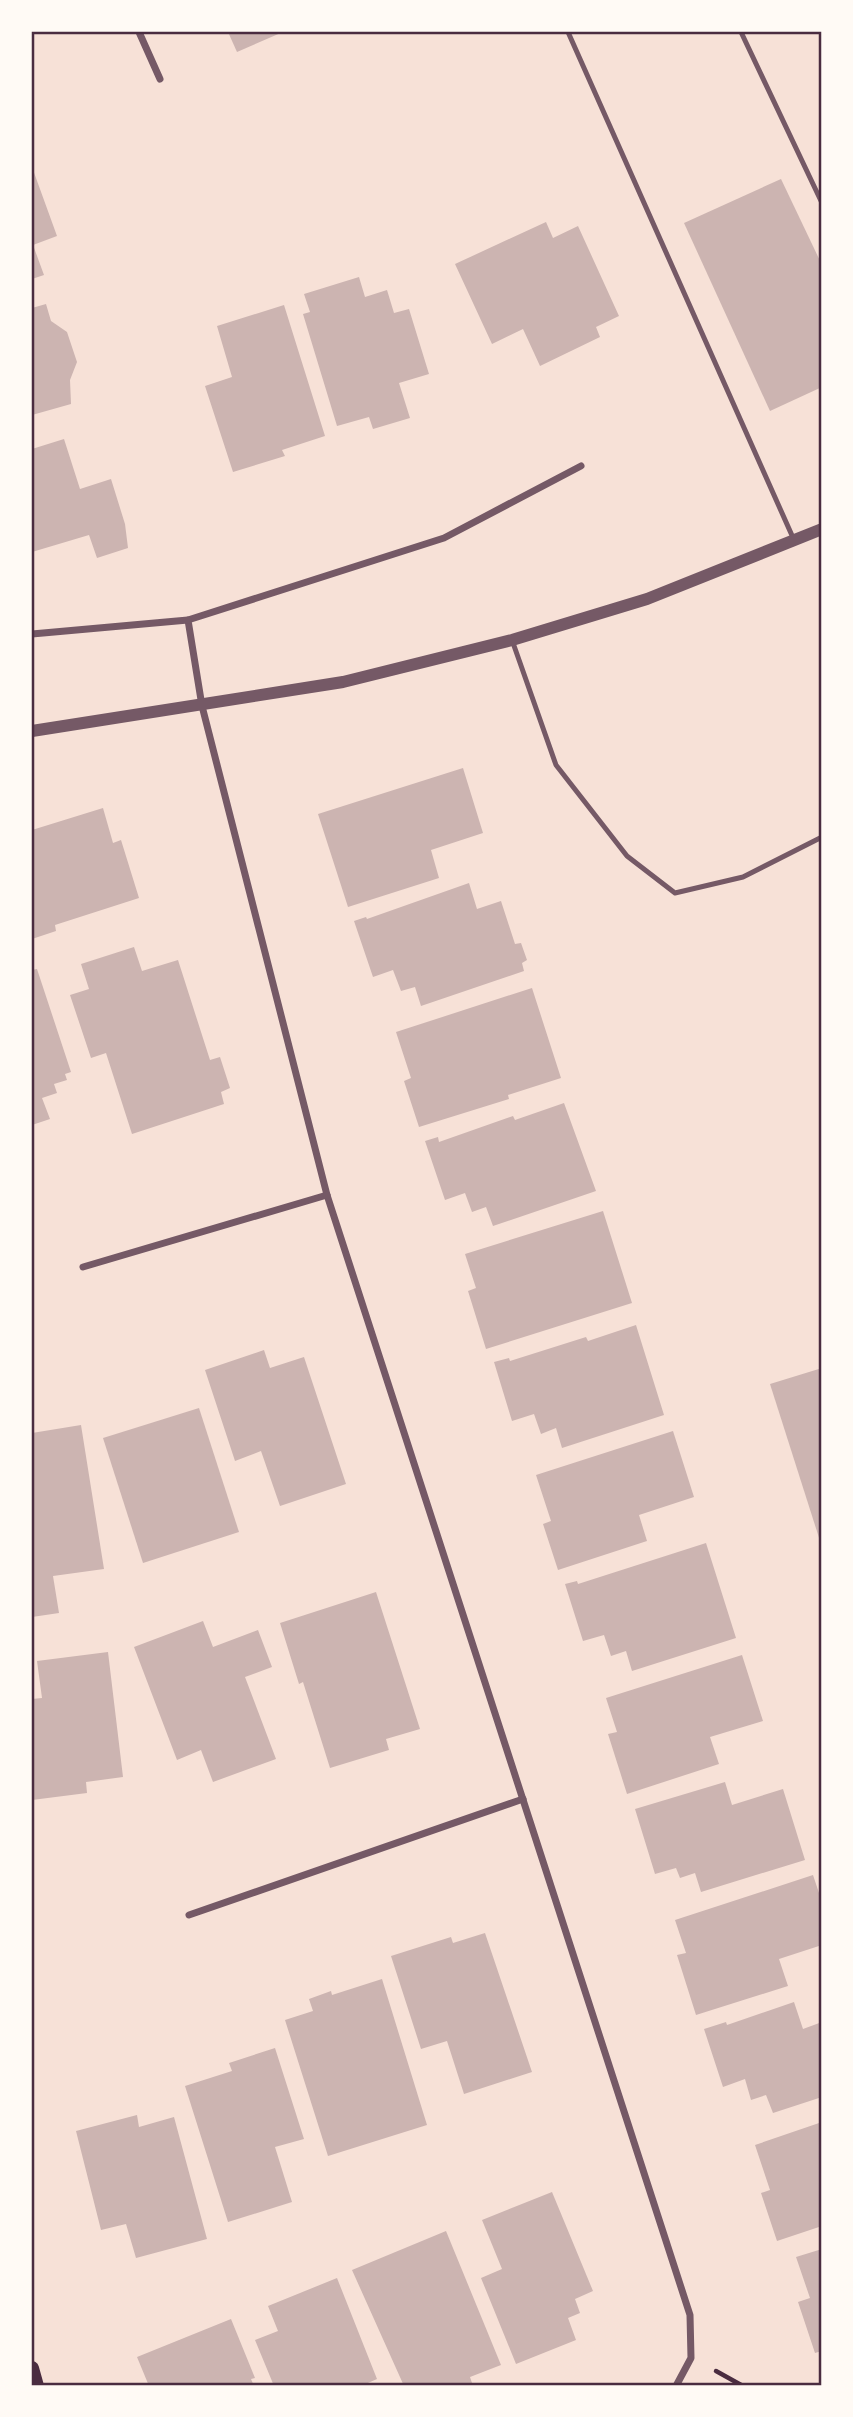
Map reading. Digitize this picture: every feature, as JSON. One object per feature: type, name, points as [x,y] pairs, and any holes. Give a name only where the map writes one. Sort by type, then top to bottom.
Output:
[{"type":"main road","points":[[32,2368],[37,2385]]},
{"type":"street","points":[[139,32],[160,79]]},
{"type":"street","points":[[32,634],[188,620],[444,538],[582,466]]},
{"type":"street","points":[[32,731],[343,682],[512,640],[647,599],[821,529]]},
{"type":"street","points":[[188,620],[202,706],[327,1195],[690,2315],[691,2358],[676,2385]]},
{"type":"street","points":[[83,1268],[327,1195]]},
{"type":"street","points":[[189,1915],[523,1799]]},
{"type":"lane","points":[[568,32],[794,542]]},
{"type":"lane","points":[[741,32],[821,203]]},
{"type":"lane","points":[[512,640],[556,765],[627,856],[675,893],[743,877],[821,837]]},
{"type":"building","points":[[228,32],[283,32],[237,52]]},
{"type":"building","points":[[32,167],[57,236],[33,245],[44,275],[32,279]]},
{"type":"building","points":[[781,179],[822,265],[822,387],[770,411],[684,223]]},
{"type":"building","points":[[546,222],[553,238],[578,226],[619,316],[596,327],[600,337],[540,366],[523,329],[492,344],[455,264]]},
{"type":"building","points":[[359,277],[365,297],[387,290],[394,313],[409,309],[429,374],[399,383],[410,418],[373,429],[369,417],[337,426],[303,314],[310,312],[304,294]]},
{"type":"building","points":[[46,304],[51,321],[67,332],[77,362],[70,380],[71,404],[32,415],[32,308]]},
{"type":"building","points":[[284,305],[325,436],[282,450],[285,456],[233,472],[205,386],[232,377],[217,326]]},
{"type":"building","points":[[64,439],[80,489],[111,479],[125,524],[128,548],[97,558],[89,535],[32,552],[32,449]]},
{"type":"building","points":[[463,768],[483,833],[431,850],[439,878],[348,907],[318,814]]},
{"type":"building","points":[[103,808],[113,843],[121,840],[139,898],[55,925],[56,931],[32,939],[32,830]]},
{"type":"building","points":[[469,883],[477,909],[501,901],[515,944],[521,943],[527,960],[522,963],[524,971],[421,1006],[415,987],[401,991],[393,970],[373,977],[354,921],[366,917],[367,919]]},
{"type":"building","points":[[134,947],[142,971],[178,960],[210,1060],[220,1057],[230,1088],[221,1092],[224,1104],[132,1134],[106,1053],[91,1058],[70,995],[89,989],[81,964]]},
{"type":"building","points":[[37,969],[71,1072],[65,1074],[67,1080],[54,1084],[57,1093],[42,1098],[50,1119],[32,1125],[32,970]]},
{"type":"building","points":[[532,988],[561,1078],[508,1095],[509,1099],[419,1127],[404,1081],[411,1078],[396,1032]]},
{"type":"building","points":[[564,1103],[596,1191],[493,1226],[486,1207],[472,1212],[465,1193],[445,1200],[425,1141],[438,1137],[439,1142],[513,1116],[515,1120]]},
{"type":"building","points":[[603,1211],[632,1303],[486,1349],[468,1291],[476,1288],[465,1254]]},
{"type":"building","points":[[636,1325],[664,1415],[562,1448],[556,1428],[541,1434],[534,1414],[512,1421],[494,1362],[509,1358],[510,1361],[586,1337],[588,1341]]},
{"type":"building","points":[[264,1350],[270,1368],[304,1357],[346,1484],[280,1506],[261,1451],[235,1461],[205,1370]]},
{"type":"building","points":[[822,1368],[822,1543],[821,1544],[770,1384]]},
{"type":"building","points":[[199,1408],[239,1532],[143,1563],[103,1438]]},
{"type":"building","points":[[81,1425],[104,1569],[53,1576],[59,1613],[32,1617],[32,1433]]},
{"type":"building","points":[[673,1431],[694,1497],[639,1515],[647,1541],[558,1570],[543,1524],[551,1521],[536,1475]]},
{"type":"building","points":[[706,1543],[736,1638],[632,1671],[626,1651],[611,1656],[604,1635],[583,1641],[565,1584],[577,1581],[578,1584]]},
{"type":"building","points":[[376,1592],[420,1729],[386,1739],[389,1750],[330,1768],[303,1682],[299,1684],[280,1623]]},
{"type":"building","points":[[203,1621],[213,1647],[258,1630],[272,1667],[245,1677],[276,1759],[213,1782],[201,1750],[177,1760],[134,1647]]},
{"type":"building","points":[[108,1652],[123,1777],[86,1782],[87,1793],[32,1800],[32,1699],[42,1698],[37,1661]]},
{"type":"building","points":[[742,1655],[763,1721],[710,1737],[719,1764],[627,1794],[608,1734],[617,1732],[606,1698]]},
{"type":"building","points":[[725,1782],[732,1805],[783,1789],[805,1860],[701,1892],[695,1873],[680,1878],[676,1868],[655,1874],[635,1809]]},
{"type":"building","points":[[813,1875],[822,1902],[822,1945],[779,1959],[788,1986],[696,2015],[677,1955],[686,1953],[675,1920]]},
{"type":"building","points":[[485,1933],[532,2072],[464,2094],[447,2041],[421,2049],[391,1956],[451,1937],[453,1943]]},
{"type":"building","points":[[382,1979],[427,2125],[328,2156],[285,2020],[313,2011],[309,1999],[331,1991],[332,1995]]},
{"type":"building","points":[[794,2002],[803,2029],[822,2022],[822,2097],[773,2113],[766,2095],[751,2100],[745,2079],[723,2087],[704,2029],[726,2022],[727,2025]]},
{"type":"building","points":[[275,2048],[304,2139],[275,2147],[292,2202],[228,2222],[185,2086],[232,2071],[229,2063]]},
{"type":"building","points":[[137,2115],[139,2127],[174,2117],[207,2239],[136,2258],[126,2224],[101,2230],[76,2131]]},
{"type":"building","points":[[822,2122],[822,2226],[777,2241],[761,2193],[770,2190],[755,2145]]},
{"type":"building","points":[[552,2192],[593,2291],[575,2299],[580,2313],[568,2318],[576,2340],[516,2364],[481,2278],[502,2269],[482,2220]]},
{"type":"building","points":[[446,2231],[501,2365],[470,2377],[473,2386],[404,2386],[352,2270]]},
{"type":"building","points":[[822,2249],[822,2351],[815,2353],[798,2302],[810,2298],[796,2257]]},
{"type":"building","points":[[337,2278],[377,2379],[361,2386],[274,2386],[255,2340],[278,2331],[268,2306]]},
{"type":"building","points":[[231,2319],[255,2378],[251,2379],[254,2386],[149,2386],[137,2357]]}]
